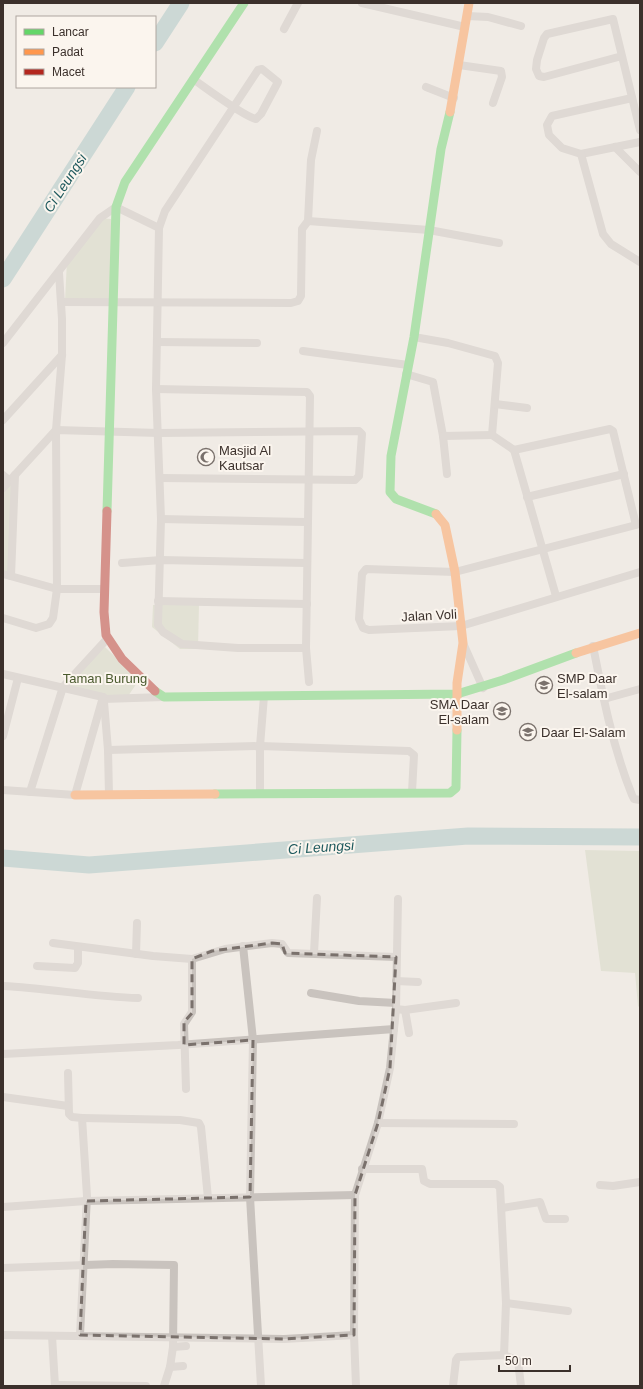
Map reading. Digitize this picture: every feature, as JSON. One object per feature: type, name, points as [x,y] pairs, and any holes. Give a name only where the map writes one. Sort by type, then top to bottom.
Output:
[{"type":"street","points":[[164,697],[148,686],[107,639],[106,634],[105,589],[116,207],[125,182],[244,3]]},
{"type":"street","points":[[284,29],[298,3]]},
{"type":"street","points":[[362,3],[465,26]]},
{"type":"street","points":[[3,790],[75,795],[412,792],[450,793],[455,790],[458,785],[457,694],[463,643],[455,572],[445,525],[437,514],[396,499],[390,492],[392,456],[414,337],[441,149],[454,98],[469,3]]},
{"type":"street","points":[[467,16],[488,17],[521,26]]},
{"type":"street","points":[[622,56],[544,77],[539,76],[536,69],[544,38],[547,34],[612,19],[614,22],[640,130]]},
{"type":"street","points":[[460,65],[501,71],[502,77],[493,103]]},
{"type":"street","points":[[193,79],[235,107],[252,118],[259,117],[278,84],[278,81],[262,69],[258,70],[235,107],[166,211],[159,228],[156,389],[159,433],[161,520],[161,560],[158,600],[159,627],[163,632],[182,644],[238,648],[306,648]]},
{"type":"street","points":[[426,87],[454,98]]},
{"type":"street","points":[[632,98],[552,116],[547,125],[548,135],[562,148],[581,154],[640,142]]},
{"type":"street","points":[[61,302],[292,303],[298,301],[301,296],[302,229],[308,220],[311,160],[317,131]]},
{"type":"street","points":[[614,147],[640,172]]},
{"type":"street","points":[[581,154],[603,234],[611,244],[640,262]]},
{"type":"street","points":[[116,207],[159,228]]},
{"type":"street","points":[[3,343],[59,273],[100,218],[116,207]]},
{"type":"street","points":[[308,220],[429,230],[499,243]]},
{"type":"street","points":[[3,618],[36,628],[50,624],[53,618],[56,589],[56,430],[62,355],[59,273]]},
{"type":"street","points":[[414,337],[448,343],[494,356],[498,363],[492,434]]},
{"type":"street","points":[[157,342],[257,343]]},
{"type":"street","points":[[302,351],[408,364]]},
{"type":"street","points":[[3,420],[62,355]]},
{"type":"street","points":[[406,374],[433,382],[443,436],[447,474]]},
{"type":"street","points":[[156,389],[307,392],[310,398],[308,431],[306,648],[309,682]]},
{"type":"street","points":[[495,404],[527,408]]},
{"type":"street","points":[[514,450],[610,428],[613,431],[624,474],[527,497]]},
{"type":"street","points":[[3,488],[56,430],[159,433],[359,431],[362,434],[359,476],[356,479],[308,480],[160,478]]},
{"type":"street","points":[[443,436],[492,434],[514,450],[556,596]]},
{"type":"street","name":"Jalan Voli","points":[[624,474],[636,525],[455,572],[369,568],[362,574],[359,619],[363,628],[369,630],[461,626],[556,596],[640,572]]},
{"type":"street","points":[[3,475],[12,478]]},
{"type":"street","points":[[12,478],[7,575],[56,589],[105,589]]},
{"type":"street","points":[[161,520],[307,522]]},
{"type":"street","points":[[122,563],[161,560],[307,563]]},
{"type":"street","points":[[158,600],[307,604]]},
{"type":"street","points":[[3,674],[63,687],[103,698],[457,694],[483,688],[593,646],[640,633]]},
{"type":"street","points":[[30,792],[63,687],[107,639]]},
{"type":"street","points":[[463,643],[483,688]]},
{"type":"street","points":[[593,646],[604,699],[623,772],[632,796],[636,800],[640,800]]},
{"type":"street","points":[[3,736],[18,678]]},
{"type":"street","points":[[604,699],[640,689]]},
{"type":"street","points":[[260,794],[260,746],[264,696]]},
{"type":"street","points":[[103,698],[108,750],[109,795]]},
{"type":"street","points":[[75,795],[103,698]]},
{"type":"street","points":[[108,750],[260,746],[409,751],[414,755],[412,792]]},
{"type":"street","points":[[314,953],[317,898]]},
{"type":"street","points":[[356,1386],[354,1335],[355,1195],[362,1169],[378,1123],[390,1068],[396,1006],[398,899]]},
{"type":"street","points":[[136,954],[137,924]]},
{"type":"street","points":[[53,943],[136,954],[192,959],[212,951],[243,946],[279,944],[283,945],[288,953],[396,957]]},
{"type":"street","points":[[243,946],[253,1040],[254,1093],[250,1197],[259,1338],[260,1386]]},
{"type":"street","points":[[37,966],[75,968],[78,964],[78,947]]},
{"type":"street","points":[[186,1089],[184,1022],[192,1012],[192,959]]},
{"type":"street","points":[[396,981],[418,982]]},
{"type":"street","points":[[3,986],[37,988],[115,998],[138,998]]},
{"type":"street","points":[[311,993],[396,1006],[405,1010],[456,1003]]},
{"type":"street","points":[[405,1010],[409,1032]]},
{"type":"street","points":[[3,1054],[184,1045],[394,1029]]},
{"type":"street","points":[[68,1073],[68,1106],[72,1117],[180,1120],[199,1123],[202,1127],[208,1198]]},
{"type":"street","points":[[3,1096],[68,1106]]},
{"type":"street","points":[[80,1335],[86,1201],[82,1118]]},
{"type":"street","points":[[378,1123],[514,1124]]},
{"type":"street","points":[[362,1169],[422,1169],[424,1180],[430,1184],[496,1184],[501,1188],[506,1303],[504,1355]]},
{"type":"street","points":[[600,1185],[613,1186],[640,1182]]},
{"type":"street","points":[[3,1207],[86,1201],[355,1195]]},
{"type":"street","points":[[502,1208],[540,1202],[546,1219],[565,1219]]},
{"type":"street","points":[[3,1268],[84,1264],[174,1265],[173,1347],[170,1366],[164,1386]]},
{"type":"street","points":[[506,1303],[568,1311]]},
{"type":"street","points":[[3,1335],[284,1339],[354,1335]]},
{"type":"street","points":[[52,1336],[55,1385],[146,1386]]},
{"type":"street","points":[[173,1347],[186,1346]]},
{"type":"street","points":[[453,1386],[456,1360],[458,1357],[504,1355],[518,1361],[521,1386]]},
{"type":"street","points":[[170,1366],[183,1366]]},
{"type":"highlighted area","points":[[272,943],[282,944],[285,953],[396,957],[390,1068],[378,1123],[355,1195],[354,1335],[284,1339],[80,1335],[86,1201],[250,1197],[253,1040],[184,1045],[184,1022],[192,1013],[192,959],[212,951]]},
{"type":"green space","points":[[100,218],[111,219],[111,303],[65,301],[67,260]]},
{"type":"green space","points":[[15,475],[11,576],[3,574],[3,487]]},
{"type":"green space","points":[[153,605],[199,605],[198,649],[180,649],[152,627]]},
{"type":"green space","name":"Taman Burung","points":[[105,647],[139,680],[124,702],[59,689]]},
{"type":"green space","points":[[585,850],[640,851],[640,1008],[638,1006],[635,973],[601,971]]},
{"type":"waterway","name":"Ci Leungsi","points":[[156,41],[181,3]]},
{"type":"waterway","name":"Ci Leungsi","points":[[3,279],[126,88]]},
{"type":"waterway","name":"Ci Leungsi","points":[[3,858],[89,865],[468,836],[640,837]]},
{"type":"traffic: fast","points":[[107,511],[116,207],[125,182],[244,3]]},
{"type":"traffic: fast","points":[[436,514],[396,499],[390,492],[391,456],[414,337],[441,149],[450,112]]},
{"type":"traffic: fast","points":[[155,691],[164,697],[457,694],[503,680],[576,653]]},
{"type":"traffic: fast","points":[[215,794],[450,793],[456,788],[457,730]]},
{"type":"traffic: slow","points":[[450,112],[469,3]]},
{"type":"traffic: slow","points":[[436,514],[445,525],[455,572],[463,643],[457,683],[457,730]]},
{"type":"traffic: slow","points":[[576,653],[640,633]]},
{"type":"traffic: slow","points":[[75,795],[215,794]]},
{"type":"traffic: jam","points":[[107,511],[104,612],[106,635],[122,659],[155,691]]},
{"type":"place","name":"Masjid Al Kautsar","points":[[206,457]]},
{"type":"place","name":"SMP Daar El-salam","points":[[544,685]]},
{"type":"place","name":"SMA Daar El-salam","points":[[502,711]]},
{"type":"place","name":"Daar El-Salam","points":[[528,732]]}]
